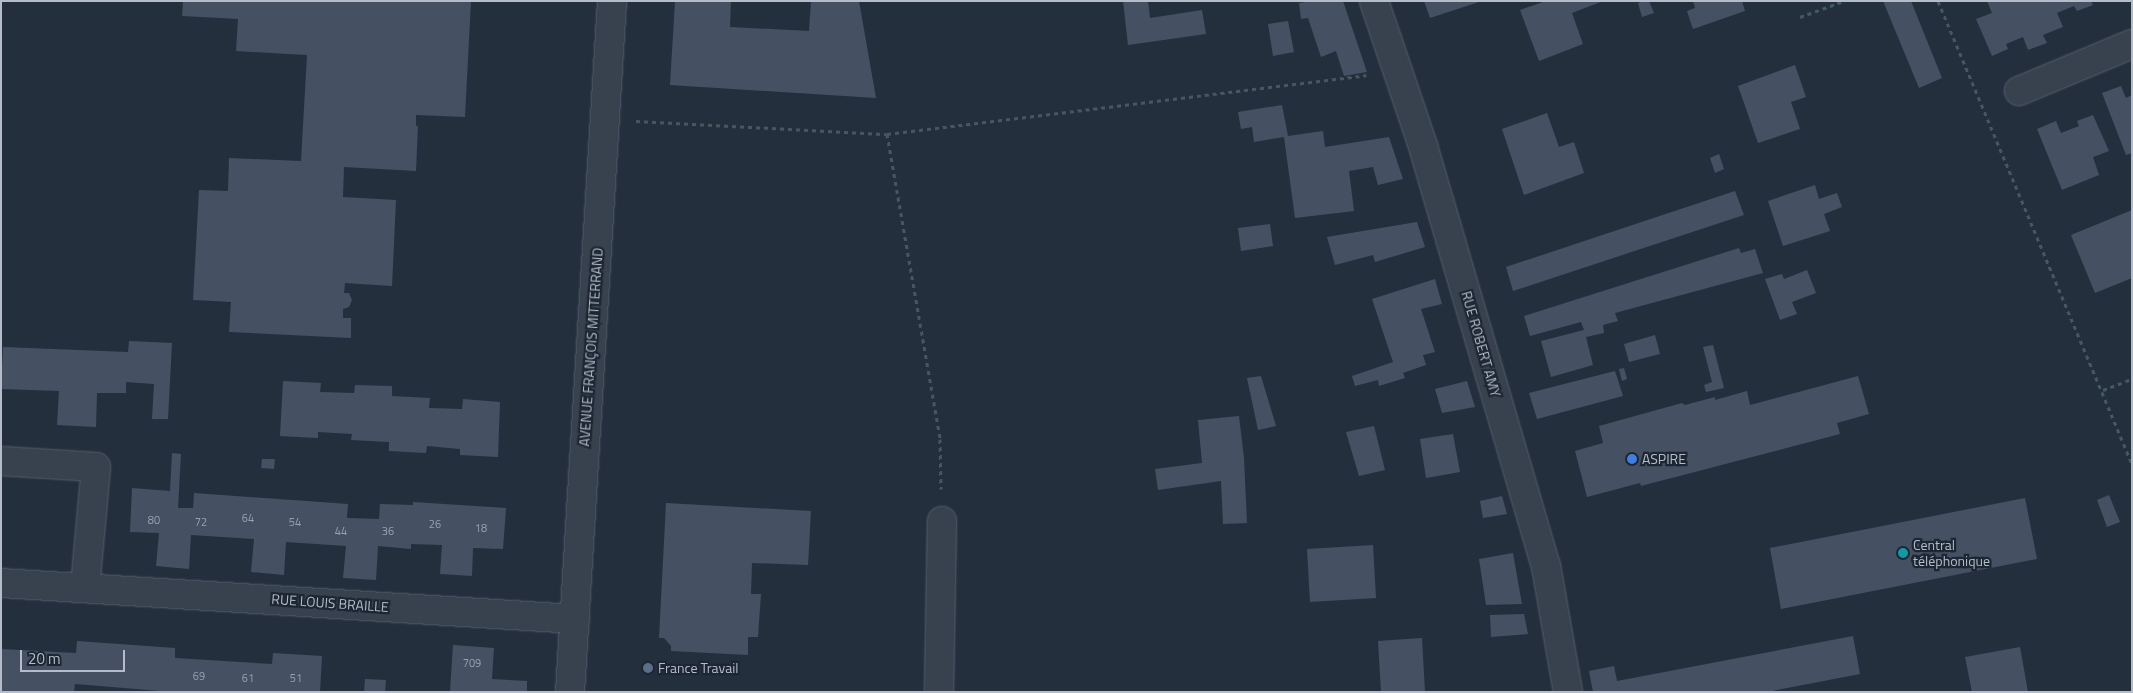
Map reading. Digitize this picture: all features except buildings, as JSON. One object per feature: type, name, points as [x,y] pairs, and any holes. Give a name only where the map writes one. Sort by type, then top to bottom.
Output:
[{"type":"street","name":"AVENUE FRANÇOIS MITTERRAND","points":[[570,692],[612,1]]},
{"type":"street","name":"RUE ROBERT AMY","points":[[1374,1],[1425,155],[1546,566],[1568,692]]},
{"type":"street","points":[[2019,90],[2132,44]]},
{"type":"street","points":[[1,461],[96,467],[85,588]]},
{"type":"street","points":[[939,692],[942,521]]},
{"type":"street","name":"RUE LOUIS BRAILLE","points":[[1,583],[574,618]]},
{"type":"path","points":[[1800,17],[1844,1]]},
{"type":"path","points":[[1938,1],[2132,464]]},
{"type":"path","points":[[605,120],[887,134],[1397,71]]},
{"type":"path","points":[[887,134],[940,439],[942,521]]},
{"type":"path","points":[[2102,390],[2132,379]]},
{"type":"place","name":"ASPIRE","points":[[1632,459]]},
{"type":"place","name":"Central téléphonique","points":[[1903,553]]},
{"type":"place","name":"France Travail","points":[[648,668]]}]
